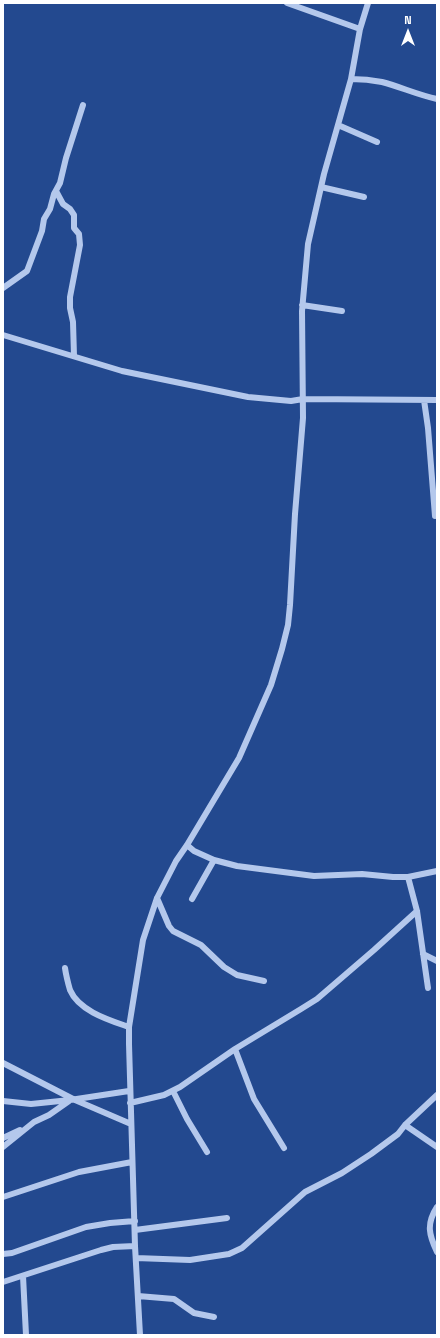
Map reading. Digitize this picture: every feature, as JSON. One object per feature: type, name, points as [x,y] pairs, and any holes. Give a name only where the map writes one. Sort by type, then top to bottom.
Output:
[{"type":"street","points":[[287,3],[360,29]]},
{"type":"street","points":[[140,1335],[129,1091],[130,1027],[143,940],[157,898],[176,861],[187,846],[239,758],[271,685],[288,625],[303,418],[302,305],[308,244],[321,187],[351,79],[360,29],[368,3]]},
{"type":"street","points":[[351,79],[383,82],[421,96],[437,99]]},
{"type":"street","points":[[3,288],[27,271],[42,231],[44,219],[50,209],[60,183],[66,158],[83,105]]},
{"type":"street","points":[[338,125],[377,142]]},
{"type":"street","points":[[321,187],[364,197]]},
{"type":"street","points":[[56,191],[62,204],[70,209],[74,215],[74,228],[79,234],[80,245],[70,297],[70,308],[73,322],[74,356]]},
{"type":"street","points":[[302,305],[342,311]]},
{"type":"street","points":[[3,335],[122,371],[248,397],[291,401],[303,399],[437,400]]},
{"type":"street","points":[[424,400],[428,428],[435,516]]},
{"type":"street","points":[[187,846],[194,851],[214,860],[237,866],[314,876],[362,874],[408,877],[437,871]]},
{"type":"street","points":[[192,899],[214,860]]},
{"type":"street","points":[[408,877],[417,912],[428,988]]},
{"type":"street","points":[[157,898],[169,926],[173,931],[201,945],[224,967],[237,974],[264,981]]},
{"type":"street","points":[[130,1103],[164,1095],[173,1091],[235,1049],[317,999],[417,912]]},
{"type":"street","points":[[423,954],[437,961]]},
{"type":"street","points":[[65,968],[71,990],[76,999],[90,1010],[130,1027]]},
{"type":"street","points":[[235,1049],[254,1099],[284,1148]]},
{"type":"street","points":[[3,1063],[73,1100],[131,1124]]},
{"type":"street","points":[[3,1101],[31,1104],[73,1100],[129,1091]]},
{"type":"street","points":[[173,1091],[187,1119],[207,1152]]},
{"type":"street","points":[[136,1258],[197,1259],[229,1254],[242,1248],[305,1192],[342,1173],[398,1134],[405,1125],[437,1094]]},
{"type":"street","points":[[3,1138],[73,1100]]},
{"type":"street","points":[[3,1147],[34,1122]]},
{"type":"street","points":[[405,1125],[437,1147]]},
{"type":"street","points":[[3,1197],[79,1172],[132,1162]]},
{"type":"street","points":[[437,1207],[432,1215],[429,1226],[431,1240],[437,1252]]},
{"type":"street","points":[[135,1230],[227,1218]]},
{"type":"street","points":[[3,1254],[86,1227],[110,1222],[135,1221]]},
{"type":"street","points":[[3,1282],[114,1247],[135,1246]]},
{"type":"street","points":[[23,1276],[26,1335]]},
{"type":"street","points":[[138,1296],[174,1299],[194,1313],[214,1317]]}]
